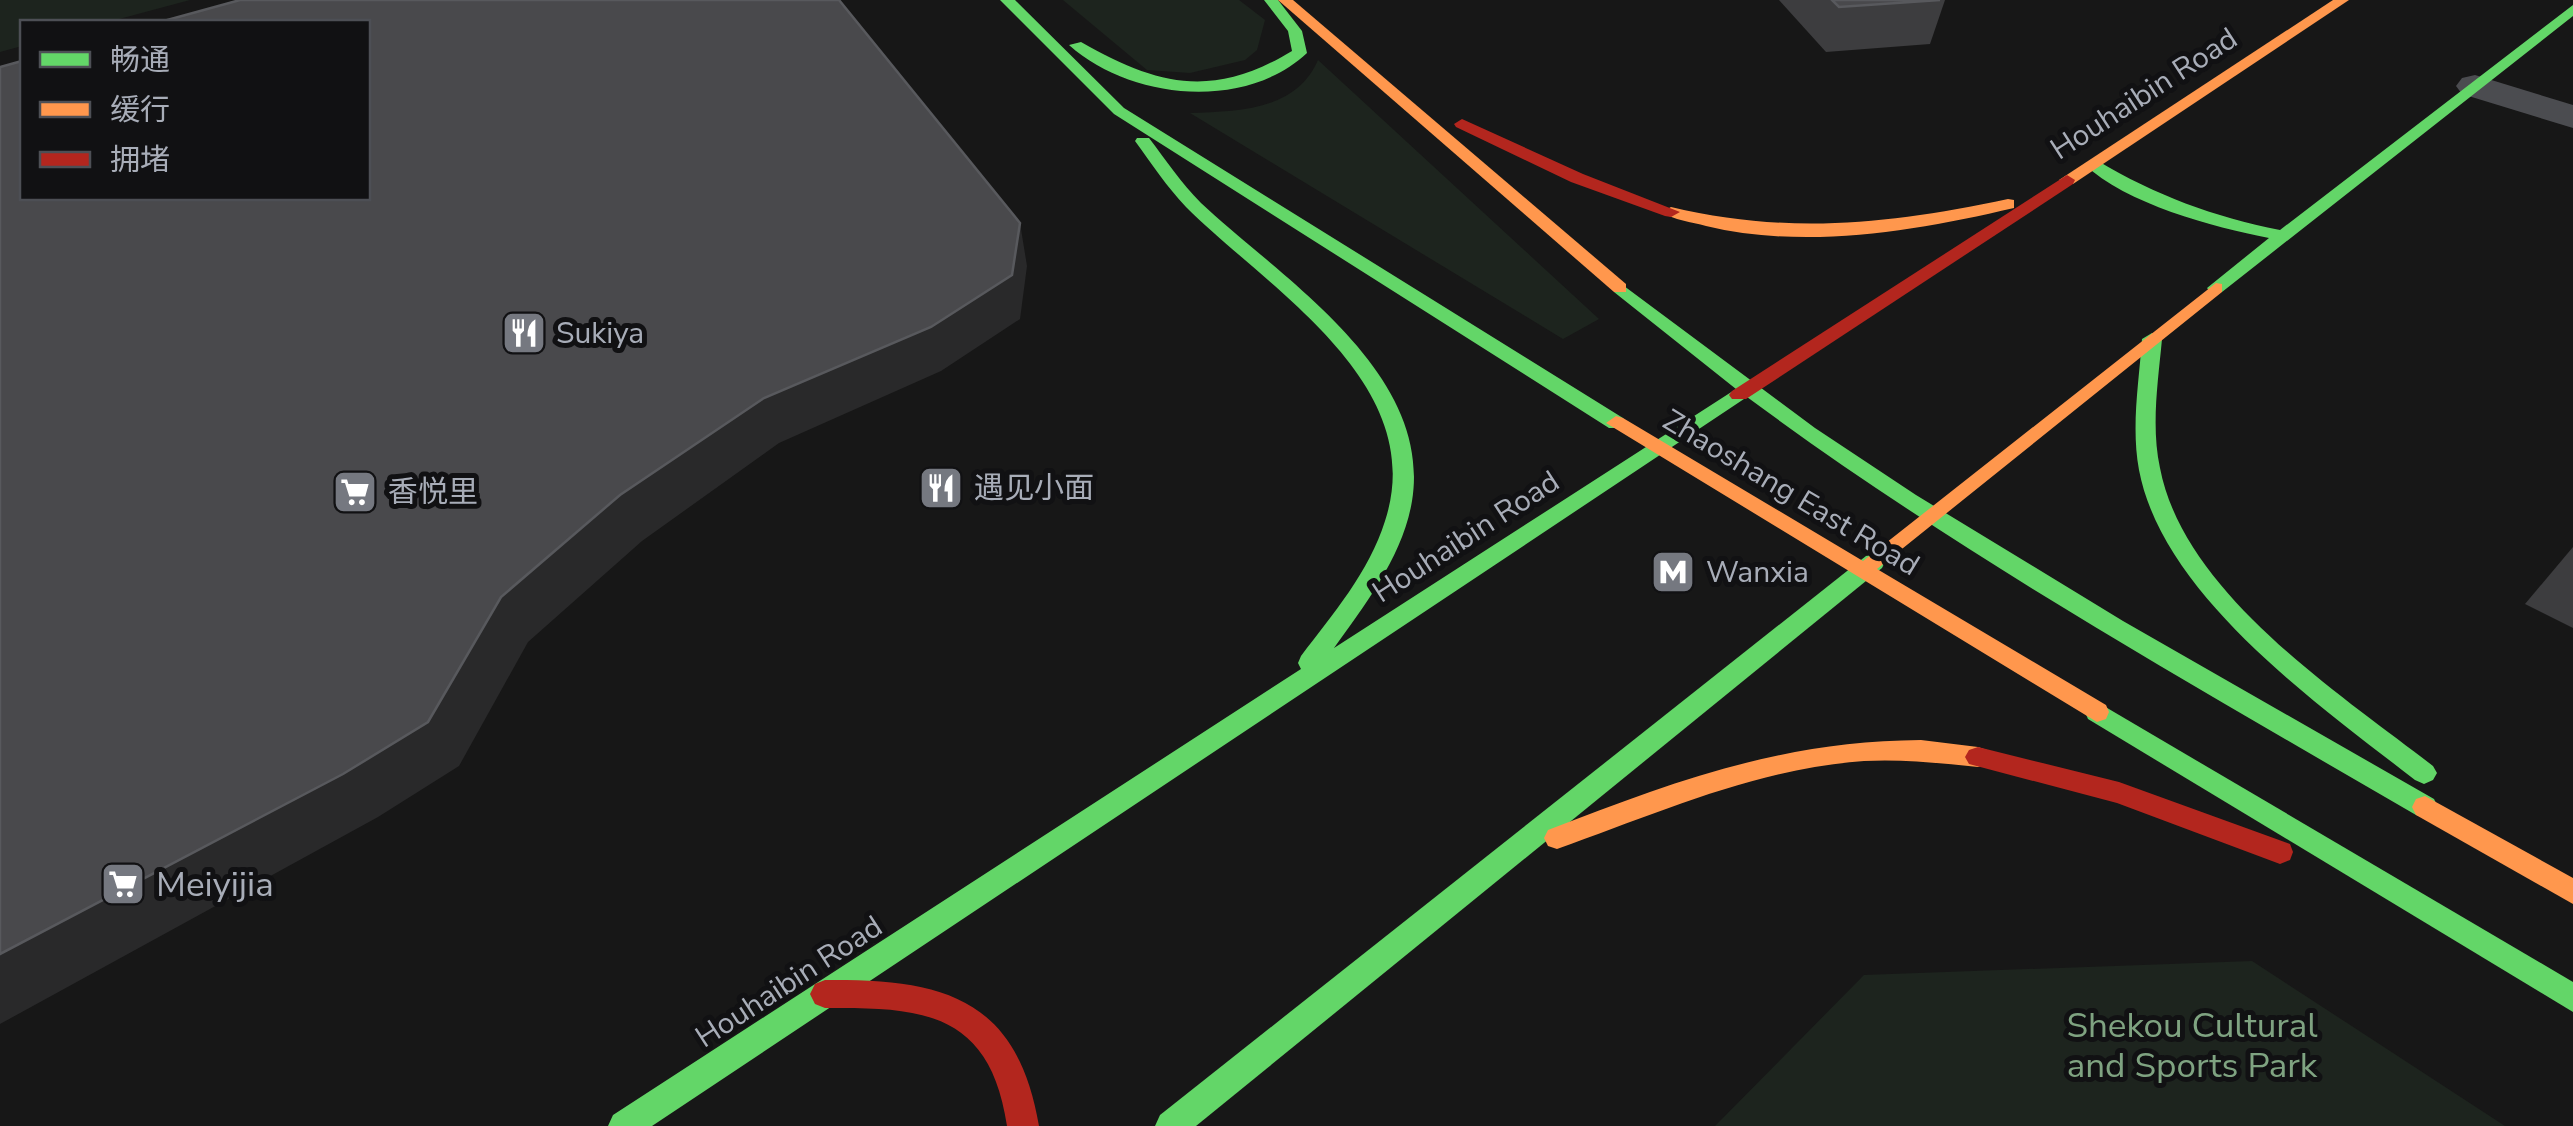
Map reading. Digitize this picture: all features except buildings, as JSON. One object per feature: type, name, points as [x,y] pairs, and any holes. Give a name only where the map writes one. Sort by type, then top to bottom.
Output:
[{"type":"main road","points":[[1011,3],[1120,72],[1148,82],[1207,87],[1268,74],[1300,53],[1301,42],[1294,28],[1271,0]]},
{"type":"main road","name":"Zhaoshang East Road","points":[[1285,0],[1640,307],[1748,388],[2096,613],[2573,891]]},
{"type":"main road","name":"Houhaibin Road","points":[[624,1126],[2342,0]]},
{"type":"main road","name":"Zhaoshang East Road","points":[[1011,3],[1119,111],[1488,346],[2573,998]]},
{"type":"main road","points":[[1171,1126],[2152,339],[2573,8]]},
{"type":"main road","points":[[1392,89],[1606,192],[1706,222],[1780,233],[1860,230],[1942,220],[2045,195]]},
{"type":"main road","points":[[1119,111],[1192,204],[1356,354],[1389,404],[1402,442],[1403,496],[1374,570],[1296,684]]},
{"type":"main road","points":[[2092,164],[2126,188],[2170,209],[2222,225],[2285,236]]},
{"type":"main road","points":[[2152,339],[2148,388],[2152,484],[2172,533],[2220,593],[2286,659],[2573,891]]},
{"type":"main road","points":[[1503,860],[1689,787],[1763,765],[1835,750],[1913,746],[2114,791],[2425,910]]},
{"type":"main road","points":[[825,994],[894,996],[947,1006],[982,1034],[1008,1068],[1023,1126]]},
{"type":"street","points":[[2476,86],[2573,117]]},
{"type":"green space","points":[[0,0],[190,0],[115,20],[20,20],[20,47],[0,52]]},
{"type":"green space","points":[[1063,0],[1239,0],[1265,20],[1257,50],[1245,60],[1190,73],[1147,70]]},
{"type":"green space","points":[[1318,60],[1599,319],[1563,339],[1190,113],[1246,109],[1280,99],[1308,77]]},
{"type":"green space","name":"Shekou Cultural and Sports Park","points":[[2252,961],[2505,1126],[1715,1126],[1864,975]]},
{"type":"traffic: fast","points":[[1007,0],[1119,111],[1616,423]]},
{"type":"traffic: fast","points":[[1076,45],[1132,74],[1160,83],[1215,87],[1243,82],[1300,53],[1295,31],[1271,0]]},
{"type":"traffic: fast","points":[[2216,288],[2573,9]]},
{"type":"traffic: fast","points":[[1143,141],[1195,206],[1335,333],[1366,370],[1389,410],[1402,452],[1402,498],[1397,521],[1378,564],[1310,663]]},
{"type":"traffic: fast","points":[[2092,164],[2185,210],[2285,236]]},
{"type":"traffic: fast","points":[[1620,288],[1712,362],[1908,500],[2114,627],[2425,807]]},
{"type":"traffic: fast","points":[[2152,339],[2147,449],[2153,485],[2171,528],[2197,569],[2267,646],[2424,773]]},
{"type":"traffic: fast","points":[[624,1126],[1739,395]]},
{"type":"traffic: fast","points":[[1171,1126],[1874,562]]},
{"type":"traffic: fast","points":[[2097,712],[2573,998]]},
{"type":"traffic: slow","points":[[1285,0],[1620,288]]},
{"type":"traffic: slow","points":[[2067,180],[2342,0]]},
{"type":"traffic: slow","points":[[1671,212],[1714,222],[1798,231],[1881,227],[2008,204]]},
{"type":"traffic: slow","points":[[1874,562],[2216,288]]},
{"type":"traffic: slow","points":[[1616,423],[2097,712]]},
{"type":"traffic: slow","points":[[1557,838],[1712,781],[1814,756],[1921,751],[1978,757]]},
{"type":"traffic: slow","points":[[2425,807],[2573,892]]},
{"type":"traffic: jam","points":[[1462,124],[1577,178],[1671,212]]},
{"type":"traffic: jam","points":[[1739,395],[2067,180]]},
{"type":"traffic: jam","points":[[1978,757],[2119,793],[2280,852]]},
{"type":"traffic: jam","points":[[825,994],[920,998],[969,1021],[996,1050],[1006,1068],[1023,1126]]},
{"type":"place","name":"Sukiya","points":[[524,333]]},
{"type":"place","name":"遇见小面","points":[[941,488]]},
{"type":"place","name":"香悦里","points":[[355,492]]},
{"type":"place","name":"Wanxia","points":[[1673,572]]},
{"type":"place","name":"Meiyijia","points":[[123,884]]}]
